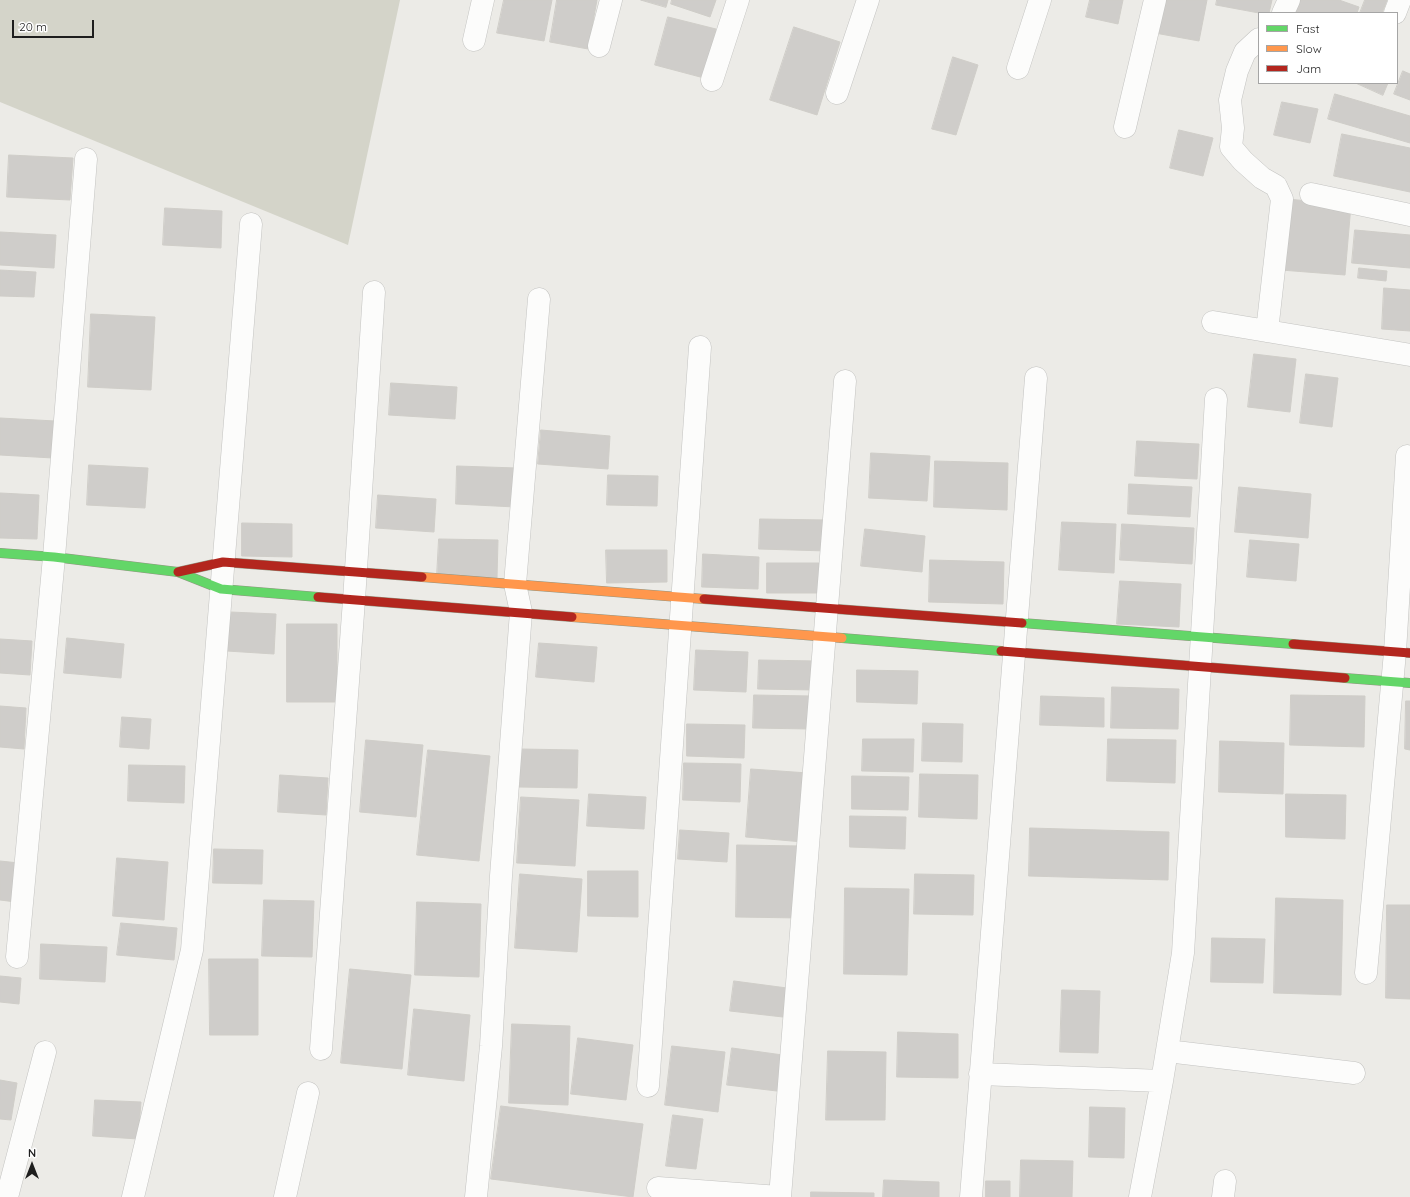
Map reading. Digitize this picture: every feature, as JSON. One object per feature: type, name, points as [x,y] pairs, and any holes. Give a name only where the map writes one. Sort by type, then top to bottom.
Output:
[{"type":"street","points":[[474,40],[483,0]]},
{"type":"street","points":[[599,46],[612,0]]},
{"type":"street","points":[[712,80],[738,0]]},
{"type":"street","points":[[837,93],[868,0]]},
{"type":"street","points":[[1018,68],[1040,0]]},
{"type":"street","points":[[1125,127],[1155,0]]},
{"type":"street","points":[[1284,12],[1289,0]]},
{"type":"street","points":[[1395,12],[1400,0]]},
{"type":"street","points":[[1258,40],[1245,52],[1230,100],[1233,128],[1231,147],[1243,161],[1262,178],[1276,186],[1282,199],[1267,331]]},
{"type":"street","points":[[17,957],[54,557],[86,159]]},
{"type":"street","points":[[1311,194],[1410,215]]},
{"type":"street","points":[[133,1197],[192,950],[250,224]]},
{"type":"street","points":[[321,1049],[356,572],[374,292]]},
{"type":"street","points":[[476,1197],[491,1046],[502,869],[521,612],[515,584],[539,299]]},
{"type":"street","points":[[1213,322],[1410,355]]},
{"type":"street","points":[[648,1086],[700,347]]},
{"type":"street","points":[[971,1197],[1036,378]]},
{"type":"street","points":[[658,1188],[780,1197],[845,381]]},
{"type":"street","points":[[1140,1197],[1162,1081],[1183,953],[1216,399]]},
{"type":"street","points":[[1366,973],[1401,683],[1407,456]]},
{"type":"street","points":[[0,552],[178,572],[221,589],[1401,683]]},
{"type":"street","points":[[178,572],[223,562],[1402,652]]},
{"type":"street","points":[[1167,1051],[1354,1073]]},
{"type":"street","points":[[7,1197],[45,1052]]},
{"type":"street","points":[[980,1074],[1162,1081]]},
{"type":"street","points":[[285,1197],[308,1093]]},
{"type":"shaded area","points":[[0,0],[400,0],[348,245],[0,102]]},
{"type":"building","points":[[504,0],[552,0],[544,41],[497,33]]},
{"type":"building","points":[[557,0],[597,0],[588,49],[550,42]]},
{"type":"building","points":[[641,0],[668,0],[666,7]]},
{"type":"building","points":[[672,0],[716,0],[710,17],[671,4]]},
{"type":"building","points":[[1090,0],[1123,0],[1118,24],[1086,17]]},
{"type":"building","points":[[1161,0],[1207,0],[1199,41],[1155,33]]},
{"type":"building","points":[[1217,0],[1272,0],[1269,12],[1258,13],[1216,5]]},
{"type":"building","points":[[1299,0],[1339,0],[1359,7],[1357,12],[1295,12]]},
{"type":"building","points":[[1365,0],[1387,0],[1382,12],[1360,12]]},
{"type":"building","points":[[668,17],[716,29],[704,78],[655,65]]},
{"type":"building","points":[[794,27],[840,42],[817,115],[770,100]]},
{"type":"building","points":[[953,57],[978,65],[956,135],[932,129]]},
{"type":"building","points":[[1403,71],[1410,74],[1410,100],[1394,94]]},
{"type":"building","points":[[1358,84],[1388,84],[1383,95]]},
{"type":"building","points":[[1335,94],[1410,116],[1410,143],[1328,119]]},
{"type":"building","points":[[1282,102],[1318,109],[1310,143],[1274,135]]},
{"type":"building","points":[[1179,130],[1213,138],[1203,176],[1170,168]]},
{"type":"building","points":[[1342,134],[1410,148],[1410,192],[1334,176]]},
{"type":"building","points":[[9,155],[73,158],[70,200],[7,197]]},
{"type":"building","points":[[1287,199],[1351,205],[1345,275],[1281,270]]},
{"type":"building","points":[[165,208],[222,211],[221,248],[163,245]]},
{"type":"building","points":[[1355,230],[1410,235],[1410,268],[1352,263]]},
{"type":"building","points":[[0,232],[56,235],[54,268],[0,265]]},
{"type":"building","points":[[1359,268],[1387,271],[1386,281],[1358,278]]},
{"type":"building","points":[[0,270],[36,272],[34,297],[0,296]]},
{"type":"building","points":[[1384,288],[1410,290],[1410,331],[1382,329]]},
{"type":"building","points":[[91,314],[155,317],[151,390],[88,387]]},
{"type":"building","points":[[1254,354],[1296,359],[1290,412],[1248,407]]},
{"type":"building","points":[[1306,374],[1338,378],[1332,427],[1300,423]]},
{"type":"building","points":[[391,383],[457,387],[455,419],[389,415]]},
{"type":"building","points":[[0,418],[55,421],[53,458],[0,455]]},
{"type":"building","points":[[541,430],[610,436],[608,469],[538,464]]},
{"type":"building","points":[[1137,441],[1199,444],[1197,479],[1135,476]]},
{"type":"building","points":[[871,453],[930,456],[927,501],[869,498]]},
{"type":"building","points":[[935,461],[1008,463],[1007,510],[934,507]]},
{"type":"building","points":[[89,465],[148,468],[145,508],[87,505]]},
{"type":"building","points":[[457,466],[517,468],[515,507],[456,504]]},
{"type":"building","points":[[608,475],[658,476],[657,506],[607,505]]},
{"type":"building","points":[[1129,484],[1192,487],[1190,517],[1128,514]]},
{"type":"building","points":[[1239,487],[1311,494],[1308,538],[1235,532]]},
{"type":"building","points":[[0,493],[39,495],[37,539],[0,538]]},
{"type":"building","points":[[378,495],[436,499],[434,532],[376,528]]},
{"type":"building","points":[[760,519],[827,520],[827,551],[759,549]]},
{"type":"building","points":[[1062,522],[1116,524],[1114,573],[1059,570]]},
{"type":"building","points":[[242,523],[292,524],[292,557],[242,556]]},
{"type":"building","points":[[1122,524],[1194,528],[1192,564],[1120,560]]},
{"type":"building","points":[[865,529],[925,536],[922,572],[861,566]]},
{"type":"building","points":[[439,539],[498,540],[497,578],[437,576]]},
{"type":"building","points":[[1250,540],[1299,544],[1296,581],[1247,577]]},
{"type":"building","points":[[606,550],[667,550],[667,582],[607,583]]},
{"type":"building","points":[[703,554],[759,557],[758,589],[702,587]]},
{"type":"building","points":[[930,560],[1004,562],[1003,604],[929,602]]},
{"type":"building","points":[[767,563],[823,563],[823,593],[767,593]]},
{"type":"building","points":[[1120,581],[1181,584],[1179,627],[1117,624]]},
{"type":"building","points":[[230,612],[276,614],[274,654],[227,651]]},
{"type":"building","points":[[287,624],[337,624],[337,702],[287,702]]},
{"type":"building","points":[[67,638],[124,644],[121,678],[64,673]]},
{"type":"building","points":[[0,639],[32,641],[30,675],[0,673]]},
{"type":"building","points":[[539,643],[597,647],[594,682],[536,677]]},
{"type":"building","points":[[696,650],[748,652],[746,692],[694,690]]},
{"type":"building","points":[[759,660],[816,661],[815,690],[758,689]]},
{"type":"building","points":[[857,670],[918,671],[917,704],[857,702]]},
{"type":"building","points":[[1112,687],[1179,689],[1178,729],[1111,728]]},
{"type":"building","points":[[754,695],[811,696],[810,729],[753,728]]},
{"type":"building","points":[[1291,695],[1365,696],[1364,747],[1290,745]]},
{"type":"building","points":[[1041,696],[1104,698],[1104,727],[1040,725]]},
{"type":"building","points":[[1406,701],[1410,701],[1410,750],[1405,749]]},
{"type":"building","points":[[0,706],[26,708],[24,749],[0,747]]},
{"type":"building","points":[[122,717],[151,719],[149,749],[120,747]]},
{"type":"building","points":[[923,723],[963,724],[962,762],[922,761]]},
{"type":"building","points":[[687,724],[745,725],[744,758],[687,756]]},
{"type":"building","points":[[863,739],[914,739],[913,772],[862,771]]},
{"type":"building","points":[[1108,739],[1176,740],[1175,783],[1107,781]]},
{"type":"building","points":[[366,740],[423,745],[416,817],[360,812]]},
{"type":"building","points":[[1220,741],[1284,743],[1283,794],[1219,792]]},
{"type":"building","points":[[520,749],[578,750],[577,788],[519,787]]},
{"type":"building","points":[[428,750],[490,756],[479,861],[417,855]]},
{"type":"building","points":[[684,763],[741,764],[740,802],[683,800]]},
{"type":"building","points":[[129,765],[185,766],[184,803],[128,801]]},
{"type":"building","points":[[751,769],[808,773],[803,842],[746,837]]},
{"type":"building","points":[[920,774],[978,775],[977,819],[919,817]]},
{"type":"building","points":[[280,775],[328,778],[326,815],[278,812]]},
{"type":"building","points":[[852,776],[909,777],[908,810],[852,809]]},
{"type":"building","points":[[589,794],[646,797],[644,829],[587,826]]},
{"type":"building","points":[[1286,794],[1346,795],[1345,839],[1286,837]]},
{"type":"building","points":[[521,797],[579,800],[575,866],[517,863]]},
{"type":"building","points":[[850,816],[906,817],[905,849],[850,847]]},
{"type":"building","points":[[1030,828],[1169,832],[1168,880],[1029,876]]},
{"type":"building","points":[[680,830],[729,833],[727,862],[678,859]]},
{"type":"building","points":[[737,845],[801,846],[800,918],[736,917]]},
{"type":"building","points":[[214,849],[263,850],[262,884],[213,883]]},
{"type":"building","points":[[117,858],[168,862],[164,920],[113,916]]},
{"type":"building","points":[[0,861],[19,863],[16,902],[0,900]]},
{"type":"building","points":[[588,871],[638,871],[638,917],[588,916]]},
{"type":"building","points":[[520,874],[582,879],[577,952],[515,948]]},
{"type":"building","points":[[915,874],[974,875],[973,915],[914,914]]},
{"type":"building","points":[[845,888],[909,889],[907,975],[844,974]]},
{"type":"building","points":[[1276,898],[1343,900],[1341,995],[1274,993]]},
{"type":"building","points":[[264,900],[314,901],[312,957],[262,956]]},
{"type":"building","points":[[417,902],[481,904],[479,977],[415,975]]},
{"type":"building","points":[[1387,905],[1410,905],[1410,999],[1386,998]]},
{"type":"building","points":[[121,923],[177,928],[174,960],[117,955]]},
{"type":"building","points":[[1212,938],[1265,939],[1263,983],[1211,982]]},
{"type":"building","points":[[41,944],[107,947],[105,982],[40,979]]},
{"type":"building","points":[[209,959],[258,959],[258,1035],[210,1035]]},
{"type":"building","points":[[350,969],[411,975],[402,1069],[341,1063]]},
{"type":"building","points":[[0,976],[21,978],[19,1004],[0,1002]]},
{"type":"building","points":[[734,981],[787,988],[783,1017],[730,1011]]},
{"type":"building","points":[[1062,990],[1100,991],[1098,1053],[1060,1052]]},
{"type":"building","points":[[414,1009],[470,1015],[464,1081],[408,1075]]},
{"type":"building","points":[[512,1024],[570,1026],[568,1105],[509,1103]]},
{"type":"building","points":[[898,1032],[958,1034],[958,1078],[897,1077]]},
{"type":"building","points":[[578,1038],[633,1045],[626,1100],[571,1094]]},
{"type":"building","points":[[672,1046],[725,1052],[718,1112],[665,1105]]},
{"type":"building","points":[[732,1048],[790,1056],[785,1092],[727,1085]]},
{"type":"building","points":[[828,1051],[886,1052],[885,1120],[826,1120]]},
{"type":"building","points":[[0,1080],[17,1083],[11,1120],[0,1119]]},
{"type":"building","points":[[95,1100],[141,1102],[138,1139],[93,1136]]},
{"type":"building","points":[[501,1106],[643,1124],[633,1197],[491,1179]]},
{"type":"building","points":[[1090,1107],[1125,1108],[1124,1158],[1089,1157]]},
{"type":"building","points":[[673,1115],[703,1119],[696,1169],[666,1166]]},
{"type":"building","points":[[1021,1160],[1073,1161],[1072,1197],[1020,1197]]},
{"type":"building","points":[[884,1180],[939,1182],[939,1197],[883,1197]]},
{"type":"building","points":[[986,1181],[1010,1181],[1010,1197],[986,1197]]},
{"type":"building","points":[[811,1192],[874,1193],[874,1197],[811,1197]]},
{"type":"traffic: fast","points":[[0,553],[54,557],[178,572],[221,589],[318,597]]},
{"type":"traffic: fast","points":[[1022,623],[1293,644]]},
{"type":"traffic: fast","points":[[842,638],[1001,651]]},
{"type":"traffic: fast","points":[[1345,678],[1410,683]]},
{"type":"traffic: slow","points":[[422,577],[704,599]]},
{"type":"traffic: slow","points":[[572,617],[842,638]]},
{"type":"traffic: jam","points":[[178,572],[223,562],[422,577]]},
{"type":"traffic: jam","points":[[318,597],[572,617]]},
{"type":"traffic: jam","points":[[704,599],[1022,623]]},
{"type":"traffic: jam","points":[[1293,644],[1410,653]]},
{"type":"traffic: jam","points":[[1001,651],[1345,678]]}]
